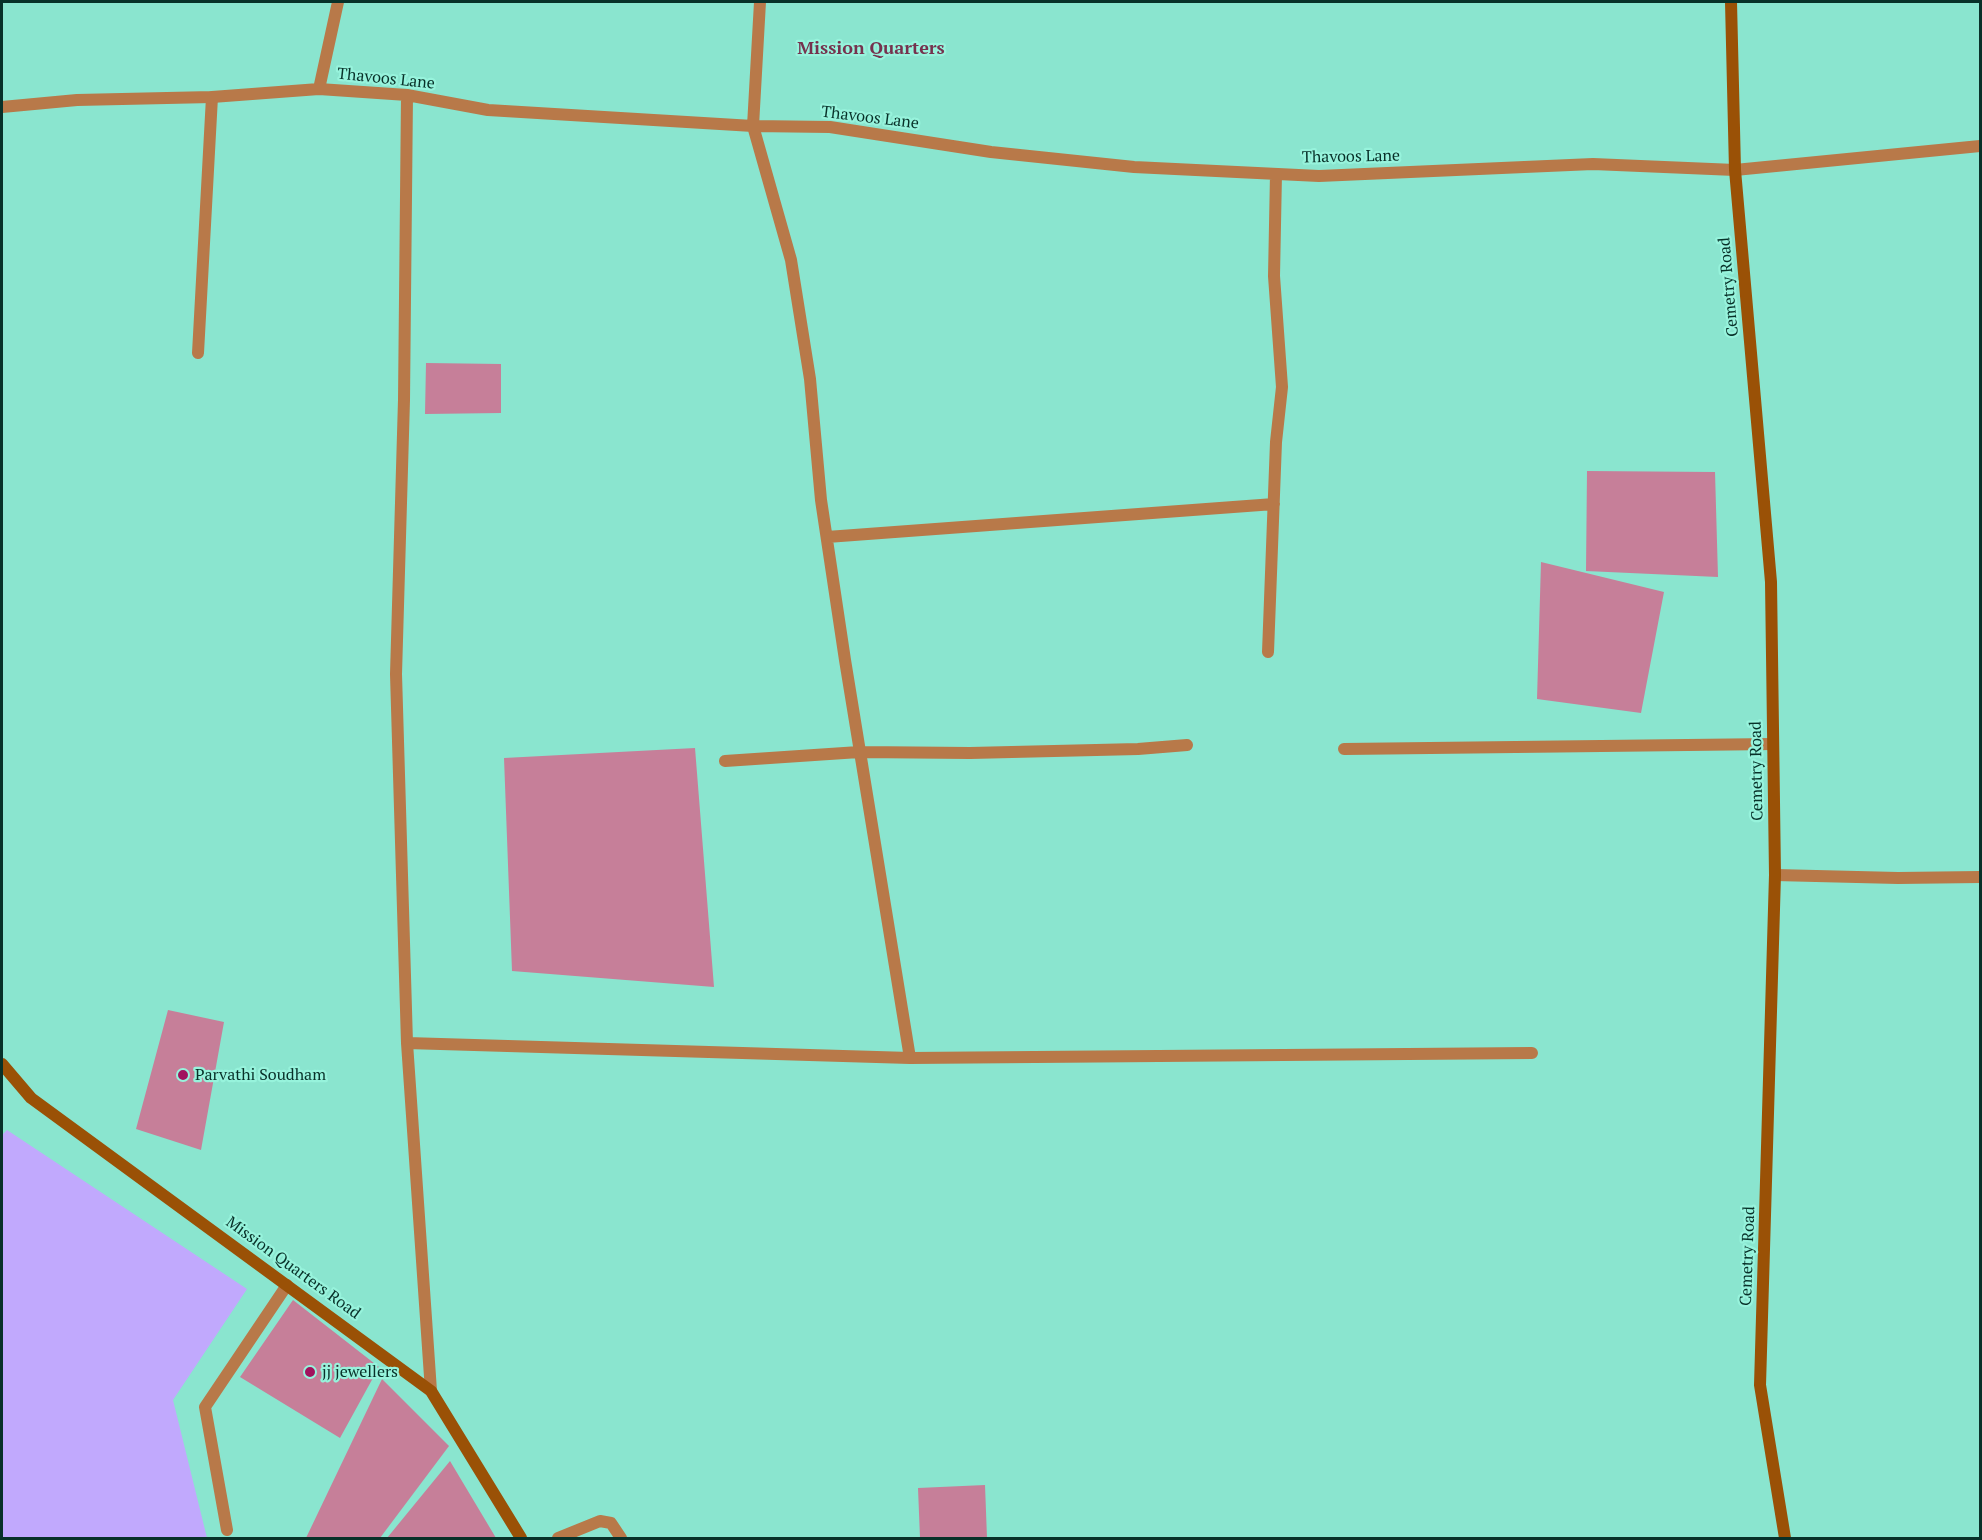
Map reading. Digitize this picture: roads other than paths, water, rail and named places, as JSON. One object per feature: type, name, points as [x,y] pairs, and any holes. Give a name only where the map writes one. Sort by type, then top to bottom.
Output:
[{"type":"street","points":[[319,88],[338,2]]},
{"type":"street","points":[[760,2],[753,126],[791,260],[810,379],[827,537],[859,752],[910,1058]]},
{"type":"street","name":"Cemetry Road","points":[[1731,2],[1736,170],[1771,582],[1775,875],[1760,1385],[1785,1539]]},
{"type":"street","name":"Thavoos Lane","points":[[2,107],[77,100],[212,97],[319,88],[407,95],[488,110],[753,126],[830,127],[991,152],[1122,166],[1319,176],[1593,164],[1736,170],[1980,146]]},
{"type":"street","points":[[407,95],[404,400],[396,674],[407,1043],[431,1391]]},
{"type":"street","points":[[198,353],[212,97]]},
{"type":"street","points":[[1268,652],[1276,442],[1282,387],[1274,276],[1276,174]]},
{"type":"street","points":[[827,537],[1274,504]]},
{"type":"street","points":[[1344,749],[1773,744]]},
{"type":"street","points":[[725,761],[859,752],[969,753],[1138,749],[1187,745]]},
{"type":"street","points":[[1775,875],[1980,877]]},
{"type":"street","points":[[407,1043],[910,1058],[1532,1053]]},
{"type":"street","name":"Mission Quarters Road","points":[[2,1065],[31,1098],[431,1391],[521,1539]]},
{"type":"street","points":[[227,1530],[205,1407],[287,1285]]},
{"type":"street","points":[[558,1539],[600,1521],[611,1523],[621,1539]]},
{"type":"place","name":"Parvathi Soudham","points":[[183,1075]]},
{"type":"place","name":"jj jewellers","points":[[310,1372]]},
{"type":"district","name":"Mission Quarters","points":[[871,49]]}]
